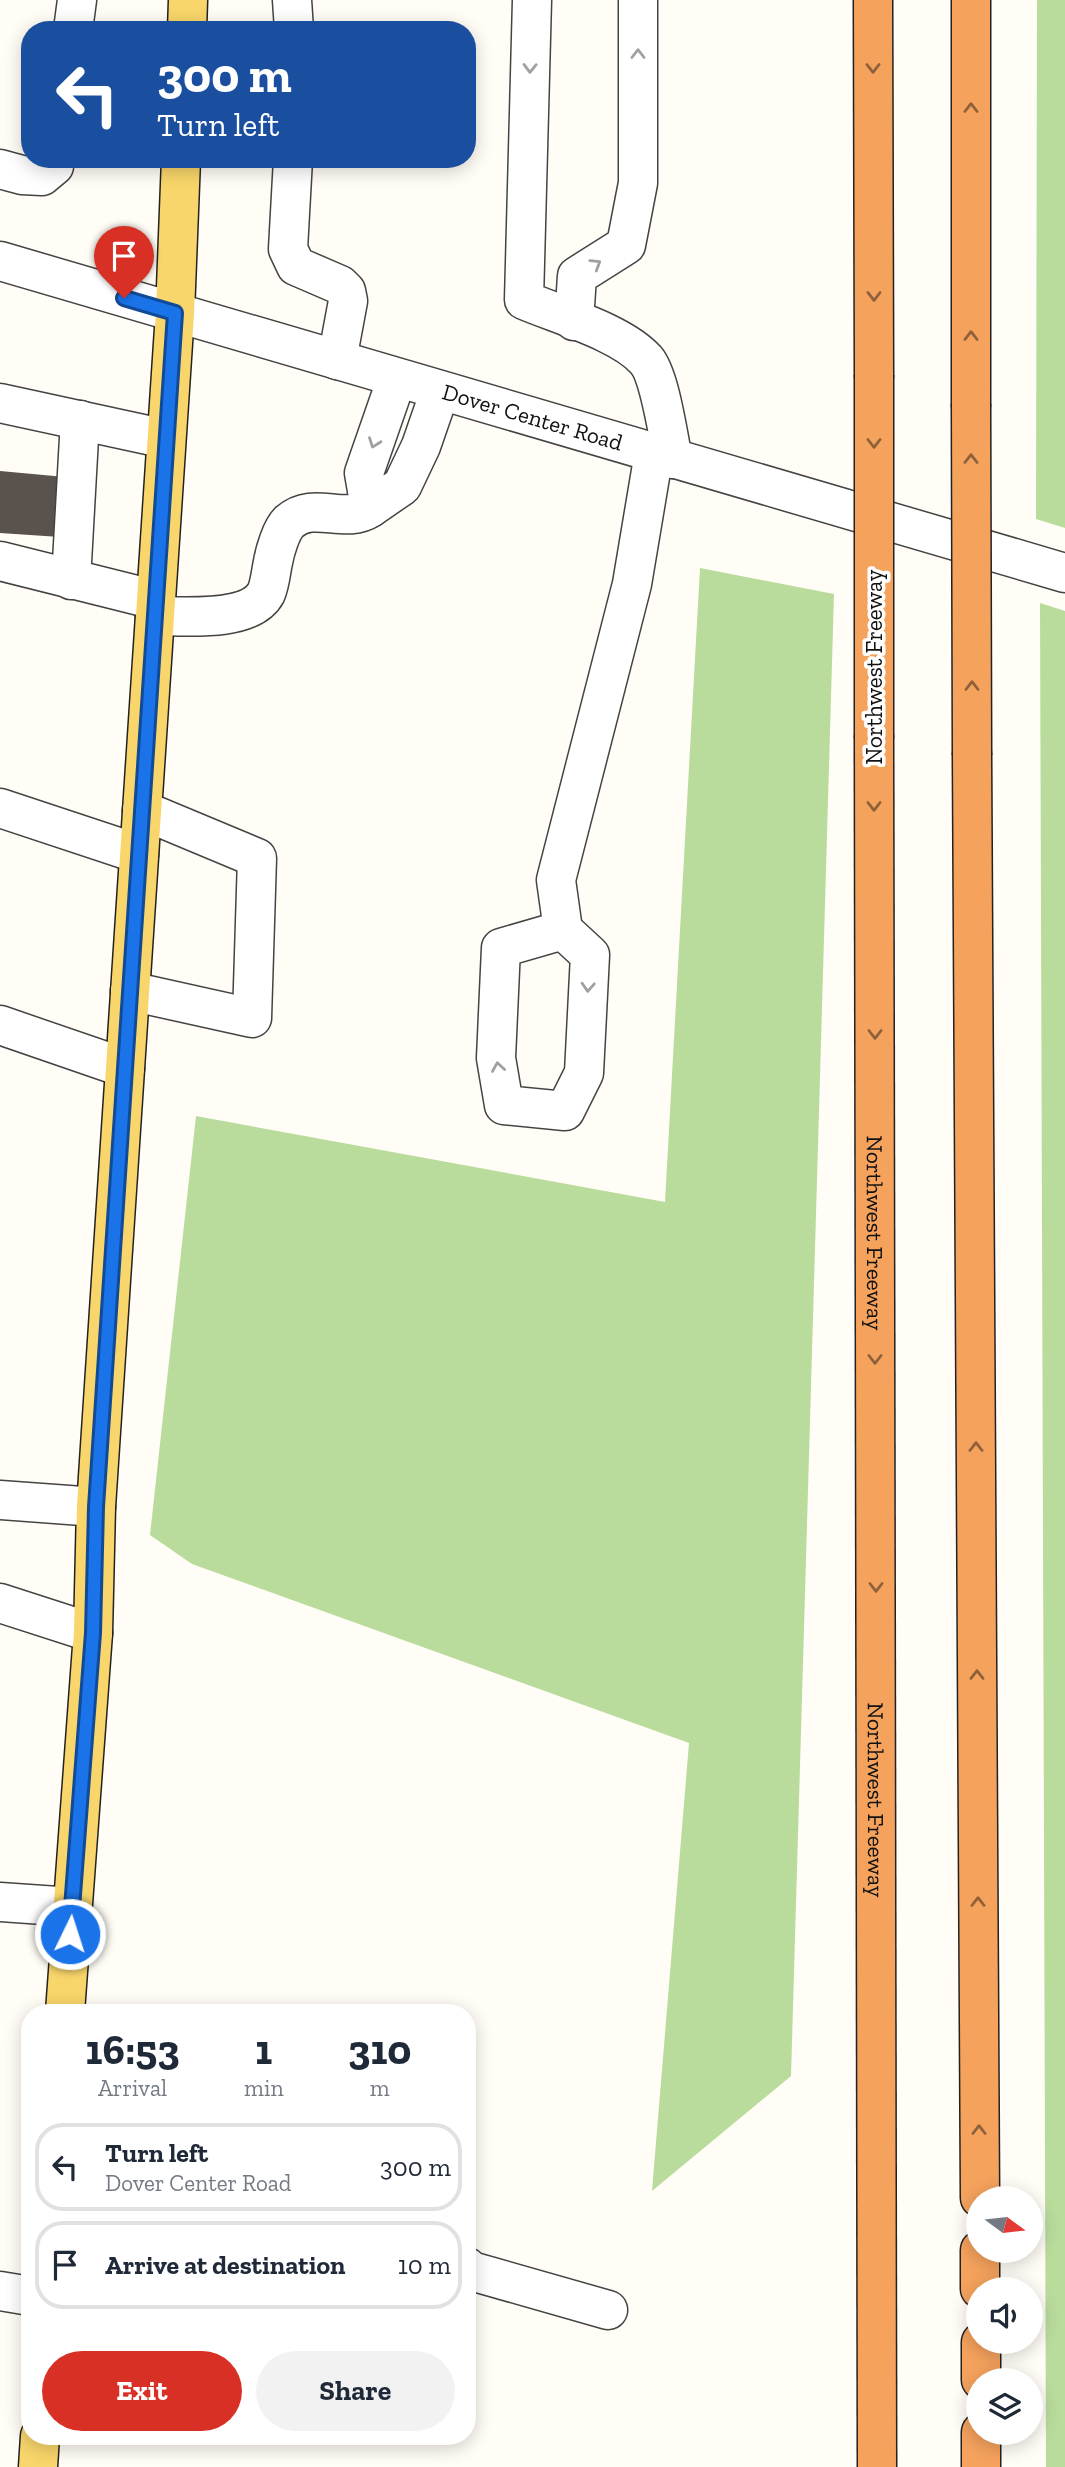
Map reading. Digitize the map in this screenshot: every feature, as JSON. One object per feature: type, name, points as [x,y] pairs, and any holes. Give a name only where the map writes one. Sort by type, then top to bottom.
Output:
[{"type":"highway","name":"Northwest Freeway","points":[[873,0],[877,2467]]},
{"type":"highway","points":[[971,0],[980,2186]]},
{"type":"highway","points":[[981,2445],[981,2467]]},
{"type":"main road","points":[[187,21],[188,0]]},
{"type":"main road","points":[[66,2004],[93,1633],[96,1507],[175,313],[181,168]]},
{"type":"main road","points":[[38,2467],[39,2445]]},
{"type":"street","points":[[74,21],[77,0]]},
{"type":"street","points":[[292,0],[293,21]]},
{"type":"street","points":[[532,0],[524,300],[621,339],[647,361],[662,400],[664,456],[556,880],[563,930]]},
{"type":"street","points":[[574,321],[577,276],[626,245],[638,183],[638,0]]},
{"type":"street","points":[[0,169],[22,175],[42,176],[52,168]]},
{"type":"street","points":[[292,168],[288,249],[296,266],[340,285],[346,291],[348,301],[337,360]]},
{"type":"street","name":"Dover Center Road","points":[[0,261],[1065,573]]},
{"type":"street","points":[[370,508],[364,473],[397,378]]},
{"type":"street","points":[[0,561],[71,580],[155,608],[233,614],[253,605],[265,594],[275,554],[288,523],[309,512],[359,516],[402,486],[421,446],[440,391]]},
{"type":"street","points":[[0,403],[166,439]]},
{"type":"street","points":[[71,580],[80,420]]},
{"type":"street","points":[[0,808],[139,854]]},
{"type":"street","points":[[130,992],[253,1018],[257,858],[142,810]]},
{"type":"street","points":[[0,1025],[125,1068]]},
{"type":"street","points":[[0,1500],[96,1507]]},
{"type":"street","points":[[0,1603],[93,1633]]},
{"type":"street","points":[[0,1902],[72,1907]]},
{"type":"street","points":[[476,2271],[608,2310]]},
{"type":"street","points":[[0,2291],[21,2294]]},
{"type":"green space","points":[[1037,0],[1065,0],[1065,528],[1036,519]]},
{"type":"green space","points":[[700,568],[834,594],[791,2076],[652,2191],[689,1743],[192,1564],[150,1535],[196,1116],[665,1202]]},
{"type":"green space","points":[[1040,603],[1065,611],[1065,2467],[1046,2467]]},
{"type":"building","points":[[0,471],[65,477],[60,537],[0,533]]},
{"type":"route","points":[[70,1934],[93,1633],[96,1507],[175,313],[124,298]]}]
